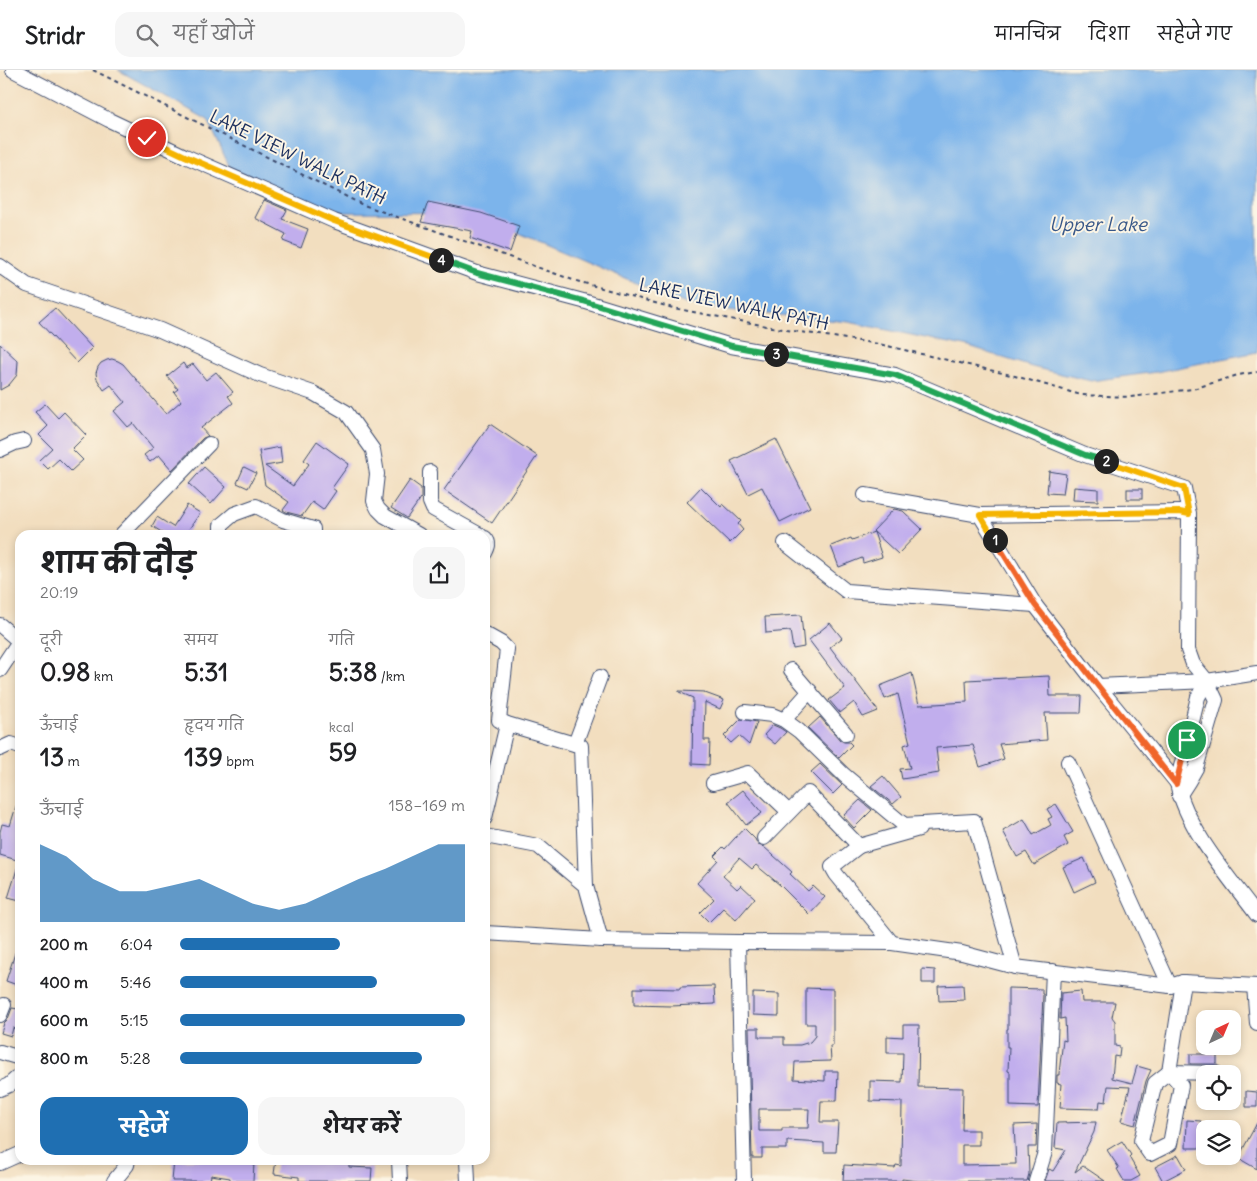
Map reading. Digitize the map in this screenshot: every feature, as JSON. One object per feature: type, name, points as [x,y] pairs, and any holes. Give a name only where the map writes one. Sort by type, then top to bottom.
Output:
[{"type":"street","points":[[13,70],[109,120],[185,156],[334,221],[477,273],[583,301],[732,346],[895,375],[1085,455],[1184,488],[1189,514],[1188,650],[1192,664],[1207,681]]},
{"type":"street","points":[[0,266],[27,285],[160,330],[260,375],[313,393],[346,412],[373,450],[377,474],[374,501],[378,509],[386,516],[410,530]]},
{"type":"street","points":[[0,450],[24,441]]},
{"type":"street","points":[[126,530],[209,444]]},
{"type":"street","points":[[430,472],[430,502],[433,508],[471,530]]},
{"type":"street","points":[[865,495],[980,515],[1180,512],[1189,514]]},
{"type":"street","points":[[221,530],[221,525],[234,514],[256,506],[283,520],[313,530]]},
{"type":"street","points":[[980,515],[1035,605],[1178,790],[1199,837],[1257,915]]},
{"type":"street","points":[[785,543],[846,591],[1035,605]]},
{"type":"street","points":[[0,625],[15,637]]},
{"type":"street","points":[[490,637],[502,643],[507,649],[499,720],[581,746],[586,886],[602,940]]},
{"type":"street","points":[[0,670],[15,648]]},
{"type":"street","points":[[792,670],[846,734]]},
{"type":"street","points":[[1098,686],[1207,681],[1257,673]]},
{"type":"street","points":[[575,744],[600,677]]},
{"type":"street","points":[[1178,790],[1198,697],[1207,681]]},
{"type":"street","points":[[784,720],[810,691]]},
{"type":"street","points":[[745,712],[772,715],[784,720],[799,731],[844,775],[904,826],[974,821],[1015,967]]},
{"type":"street","points":[[490,797],[507,724]]},
{"type":"street","points":[[0,749],[11,744],[15,745]]},
{"type":"street","points":[[1068,762],[1177,984],[1169,1072],[1181,1085],[1170,1144],[1150,1154],[1140,1141],[1155,1083],[1169,1072],[1196,1073]]},
{"type":"street","points":[[713,784],[748,774],[789,812]]},
{"type":"street","points":[[764,838],[808,793],[859,846]]},
{"type":"street","points":[[892,943],[832,867],[859,846],[939,824]]},
{"type":"street","points":[[490,837],[538,846],[586,886]]},
{"type":"street","points":[[490,933],[602,940],[892,943],[962,953],[1015,967],[1177,984],[1256,986],[1257,1023]]},
{"type":"street","points":[[738,942],[744,1181]]},
{"type":"street","points":[[1036,1181],[1045,1152],[1053,971]]},
{"type":"street","points":[[0,1052],[15,1056]]},
{"type":"street","points":[[0,1089],[15,1080]]},
{"type":"street","points":[[0,1163],[15,1156]]},
{"type":"street","points":[[114,1181],[127,1165]]},
{"type":"street","points":[[399,1165],[400,1181]]},
{"type":"street","points":[[467,1165],[468,1181]]},
{"type":"path","name":"LAKE VIEW WALK PATH","points":[[93,70],[361,204],[573,280],[673,308],[787,330],[879,344],[1015,376],[1080,395],[1130,397],[1194,389],[1238,375],[1257,372]]},
{"type":"water","name":"Upper Lake","points":[[118,70],[1257,70],[1257,352],[1156,372],[1091,381],[1032,367],[969,347],[849,322],[688,305],[512,230],[464,213],[322,212],[230,168],[208,120]]},
{"type":"building","points":[[264,200],[287,210],[282,219],[308,229],[301,248],[283,241],[286,234],[255,218]]},
{"type":"building","points":[[428,202],[481,213],[519,226],[510,252],[470,238],[472,231],[421,222]]},
{"type":"building","points":[[55,308],[92,348],[77,363],[39,322]]},
{"type":"building","points":[[0,344],[18,361],[17,375],[9,385],[0,390]]},
{"type":"building","points":[[112,359],[123,364],[166,414],[181,401],[174,392],[178,389],[167,376],[183,363],[186,368],[193,364],[206,380],[216,372],[233,392],[228,396],[233,403],[201,428],[208,436],[203,438],[172,470],[159,455],[150,462],[144,455],[153,448],[133,423],[128,427],[114,411],[125,402],[111,385],[104,390],[97,379],[96,373],[101,363]]},
{"type":"building","points":[[45,404],[58,418],[64,412],[86,435],[72,449],[83,460],[71,471],[59,459],[48,469],[39,460],[52,448],[39,435],[48,426],[35,412]]},
{"type":"building","points":[[490,424],[537,456],[492,523],[444,490]]},
{"type":"building","points":[[776,439],[810,507],[780,522],[762,487],[748,494],[731,461]]},
{"type":"building","points":[[317,441],[349,464],[332,488],[336,491],[323,510],[312,502],[302,516],[286,512],[283,510],[289,502],[265,485],[259,451],[280,447],[282,463],[265,466],[293,486],[309,464],[304,460]]},
{"type":"building","points":[[204,467],[226,487],[211,504],[189,484]]},
{"type":"building","points":[[244,467],[256,473],[248,488],[237,483]]},
{"type":"building","points":[[1049,471],[1066,474],[1063,494],[1047,493]]},
{"type":"building","points":[[410,480],[421,488],[421,498],[407,518],[391,508]]},
{"type":"building","points":[[701,487],[721,507],[723,504],[741,521],[738,524],[743,530],[730,543],[687,502]]},
{"type":"building","points":[[1074,487],[1098,489],[1098,501],[1073,500]]},
{"type":"building","points":[[1127,489],[1142,489],[1142,499],[1127,499]]},
{"type":"building","points":[[187,505],[200,513],[188,530],[158,530],[152,526],[157,517],[173,527]]},
{"type":"building","points":[[894,509],[903,511],[922,529],[898,554],[873,531]]},
{"type":"building","points":[[874,532],[882,557],[863,563],[862,558],[839,567],[831,546]]},
{"type":"building","points":[[801,615],[804,647],[793,649],[790,631],[766,633],[765,617]]},
{"type":"building","points":[[830,623],[842,638],[830,647],[878,711],[863,717],[854,702],[840,713],[829,700],[845,688],[809,640]]},
{"type":"building","points":[[912,673],[919,705],[967,702],[966,680],[1049,676],[1050,696],[1082,696],[1081,713],[1045,713],[1047,740],[999,744],[1004,759],[980,767],[973,745],[936,748],[939,773],[902,779],[900,769],[910,768],[904,745],[910,743],[898,694],[885,699],[880,686]]},
{"type":"building","points":[[679,691],[705,692],[724,700],[720,709],[705,702],[704,740],[710,740],[709,765],[692,764],[693,698]]},
{"type":"building","points":[[820,717],[840,740],[849,742],[852,745],[839,758],[808,728]]},
{"type":"building","points":[[741,719],[757,722],[749,745],[739,736],[731,743],[724,736]]},
{"type":"building","points":[[773,725],[786,732],[775,744],[764,735]]},
{"type":"building","points":[[820,764],[842,785],[833,794],[811,772]]},
{"type":"building","points":[[883,776],[901,797],[893,804],[871,786]]},
{"type":"building","points":[[743,790],[762,813],[746,825],[728,802]]},
{"type":"building","points":[[860,800],[872,810],[854,828],[843,816]]},
{"type":"building","points":[[1056,804],[1073,832],[1064,837],[1068,845],[1034,865],[1026,852],[1017,857],[1003,831],[1024,819],[1033,835],[1051,825],[1048,819],[1052,817],[1047,809]]},
{"type":"building","points":[[15,810],[15,860],[0,855],[2,824],[10,826]]},
{"type":"building","points":[[744,828],[758,845],[764,847],[792,872],[790,874],[808,891],[813,886],[825,897],[809,914],[780,885],[756,865],[752,869],[739,858],[723,876],[737,889],[741,885],[755,898],[736,920],[723,908],[709,922],[700,913],[714,899],[697,883],[718,860],[714,856],[723,847],[725,849]]},
{"type":"building","points":[[1084,858],[1095,882],[1074,892],[1063,867]]},
{"type":"building","points":[[15,876],[15,900],[8,898]]},
{"type":"building","points":[[15,953],[15,984],[6,981]]},
{"type":"building","points":[[922,969],[935,970],[935,983],[922,983]]},
{"type":"building","points":[[963,985],[964,1000],[939,1001],[938,986]]},
{"type":"building","points":[[714,986],[715,1004],[634,1005],[634,988],[680,989],[680,987]]},
{"type":"building","points":[[806,988],[833,989],[833,1046],[830,1046],[831,1061],[795,1062],[794,1079],[825,1081],[825,1071],[838,1071],[837,1101],[821,1101],[820,1122],[838,1122],[836,1152],[824,1152],[824,1143],[787,1141],[787,1149],[762,1149],[762,1158],[752,1158],[749,1028],[759,1028],[759,1037],[784,1037],[784,1045],[800,1045],[810,1042],[815,1036],[815,1024],[806,1024]],"holes":[[[759,1109],[809,1109],[808,1128],[782,1128],[782,1131],[759,1131]]]},
{"type":"building","points":[[1008,988],[1042,989],[1038,1107],[1010,1106],[1009,1047],[1007,1047]]},
{"type":"building","points":[[1081,991],[1082,1002],[1115,1002],[1112,1017],[1115,1021],[1115,1046],[1120,1047],[1119,1057],[1114,1056],[1112,1078],[1132,1083],[1137,1066],[1151,1070],[1146,1081],[1135,1125],[1121,1121],[1130,1087],[1108,1086],[1106,1102],[1100,1101],[1099,1109],[1060,1108],[1061,1084],[1057,1083],[1057,1075],[1059,1075],[1063,1040],[1066,1041],[1065,1018],[1060,1019],[1061,993]]},
{"type":"building","points":[[753,993],[779,994],[779,1016],[753,1015]]},
{"type":"building","points":[[12,1008],[15,1008],[15,1029],[13,1028],[11,1036],[1,1033],[4,1023],[8,1019]]},
{"type":"building","points":[[903,1025],[919,1025],[918,1087],[963,1088],[962,1130],[979,1130],[979,1145],[962,1145],[962,1165],[1016,1164],[1014,1125],[1037,1124],[1036,1147],[1028,1147],[1029,1174],[1027,1181],[918,1181],[902,1179],[902,1181],[843,1181],[844,1165],[895,1168],[896,1165],[901,1166],[902,1102],[870,1101],[870,1081],[902,1082],[903,1053],[887,1053],[887,1036],[903,1037]]},
{"type":"building","points":[[1190,1054],[1217,1055],[1217,1064],[1190,1064]]},
{"type":"building","points":[[1246,1091],[1257,1092],[1257,1107],[1246,1107]]},
{"type":"building","points":[[1187,1120],[1196,1121],[1196,1148],[1186,1148]]},
{"type":"building","points":[[1096,1122],[1094,1132],[1075,1172],[1083,1166],[1105,1181],[1045,1181],[1049,1169],[1053,1171],[1066,1150],[1055,1148],[1057,1123]]},
{"type":"building","points":[[1257,1123],[1257,1169],[1241,1160],[1241,1152]]},
{"type":"building","points":[[1122,1141],[1131,1155],[1129,1157],[1140,1176],[1131,1181],[1124,1181],[1117,1169],[1119,1168],[1107,1150]]},
{"type":"building","points":[[1178,1155],[1186,1169],[1163,1181],[1155,1167]]},
{"type":"building","points":[[174,1165],[254,1165],[253,1181],[230,1181],[230,1178],[211,1175],[210,1181],[172,1181]]},
{"type":"building","points":[[275,1165],[349,1165],[349,1167],[372,1168],[371,1181],[299,1181],[299,1177],[274,1174]]},
{"type":"route","points":[[147,138],[334,221],[477,273],[583,301],[732,346],[895,375],[1085,455],[1184,488],[1189,514],[1180,512],[980,515],[1035,605],[1176,784],[1187,740]]}]
